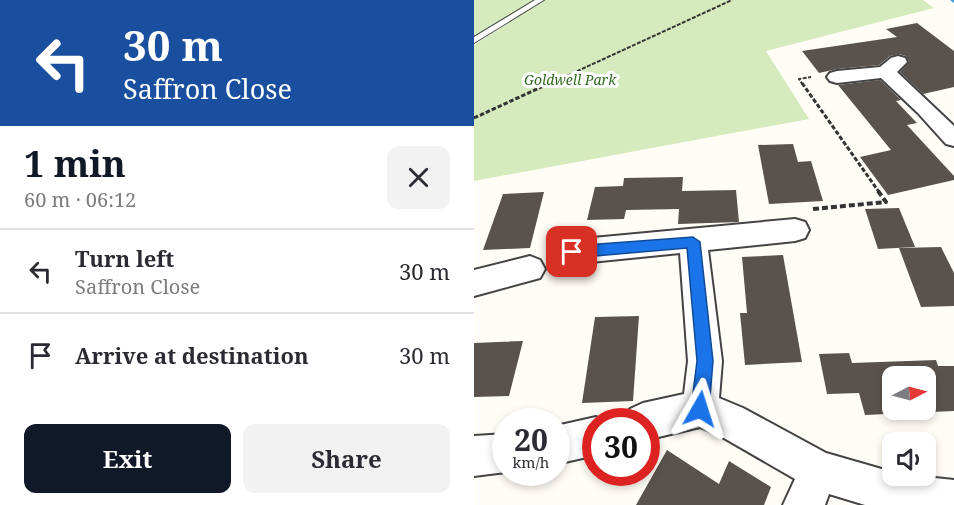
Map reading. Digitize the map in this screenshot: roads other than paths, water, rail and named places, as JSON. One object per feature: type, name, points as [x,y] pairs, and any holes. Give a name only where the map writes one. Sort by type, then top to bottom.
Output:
[{"type":"street","points":[[837,77],[891,67],[954,139]]},
{"type":"street","points":[[572,252],[693,242],[795,230]]},
{"type":"street","points":[[693,242],[705,361],[700,409]]},
{"type":"street","points":[[474,283],[530,269]]},
{"type":"street","points":[[660,418],[700,409],[730,421],[812,488],[954,501]]},
{"type":"street","points":[[474,456],[492,454]]},
{"type":"lane","points":[[474,41],[540,0]]},
{"type":"park label","name":"Goldwell Park","points":[[570,80]]}]
